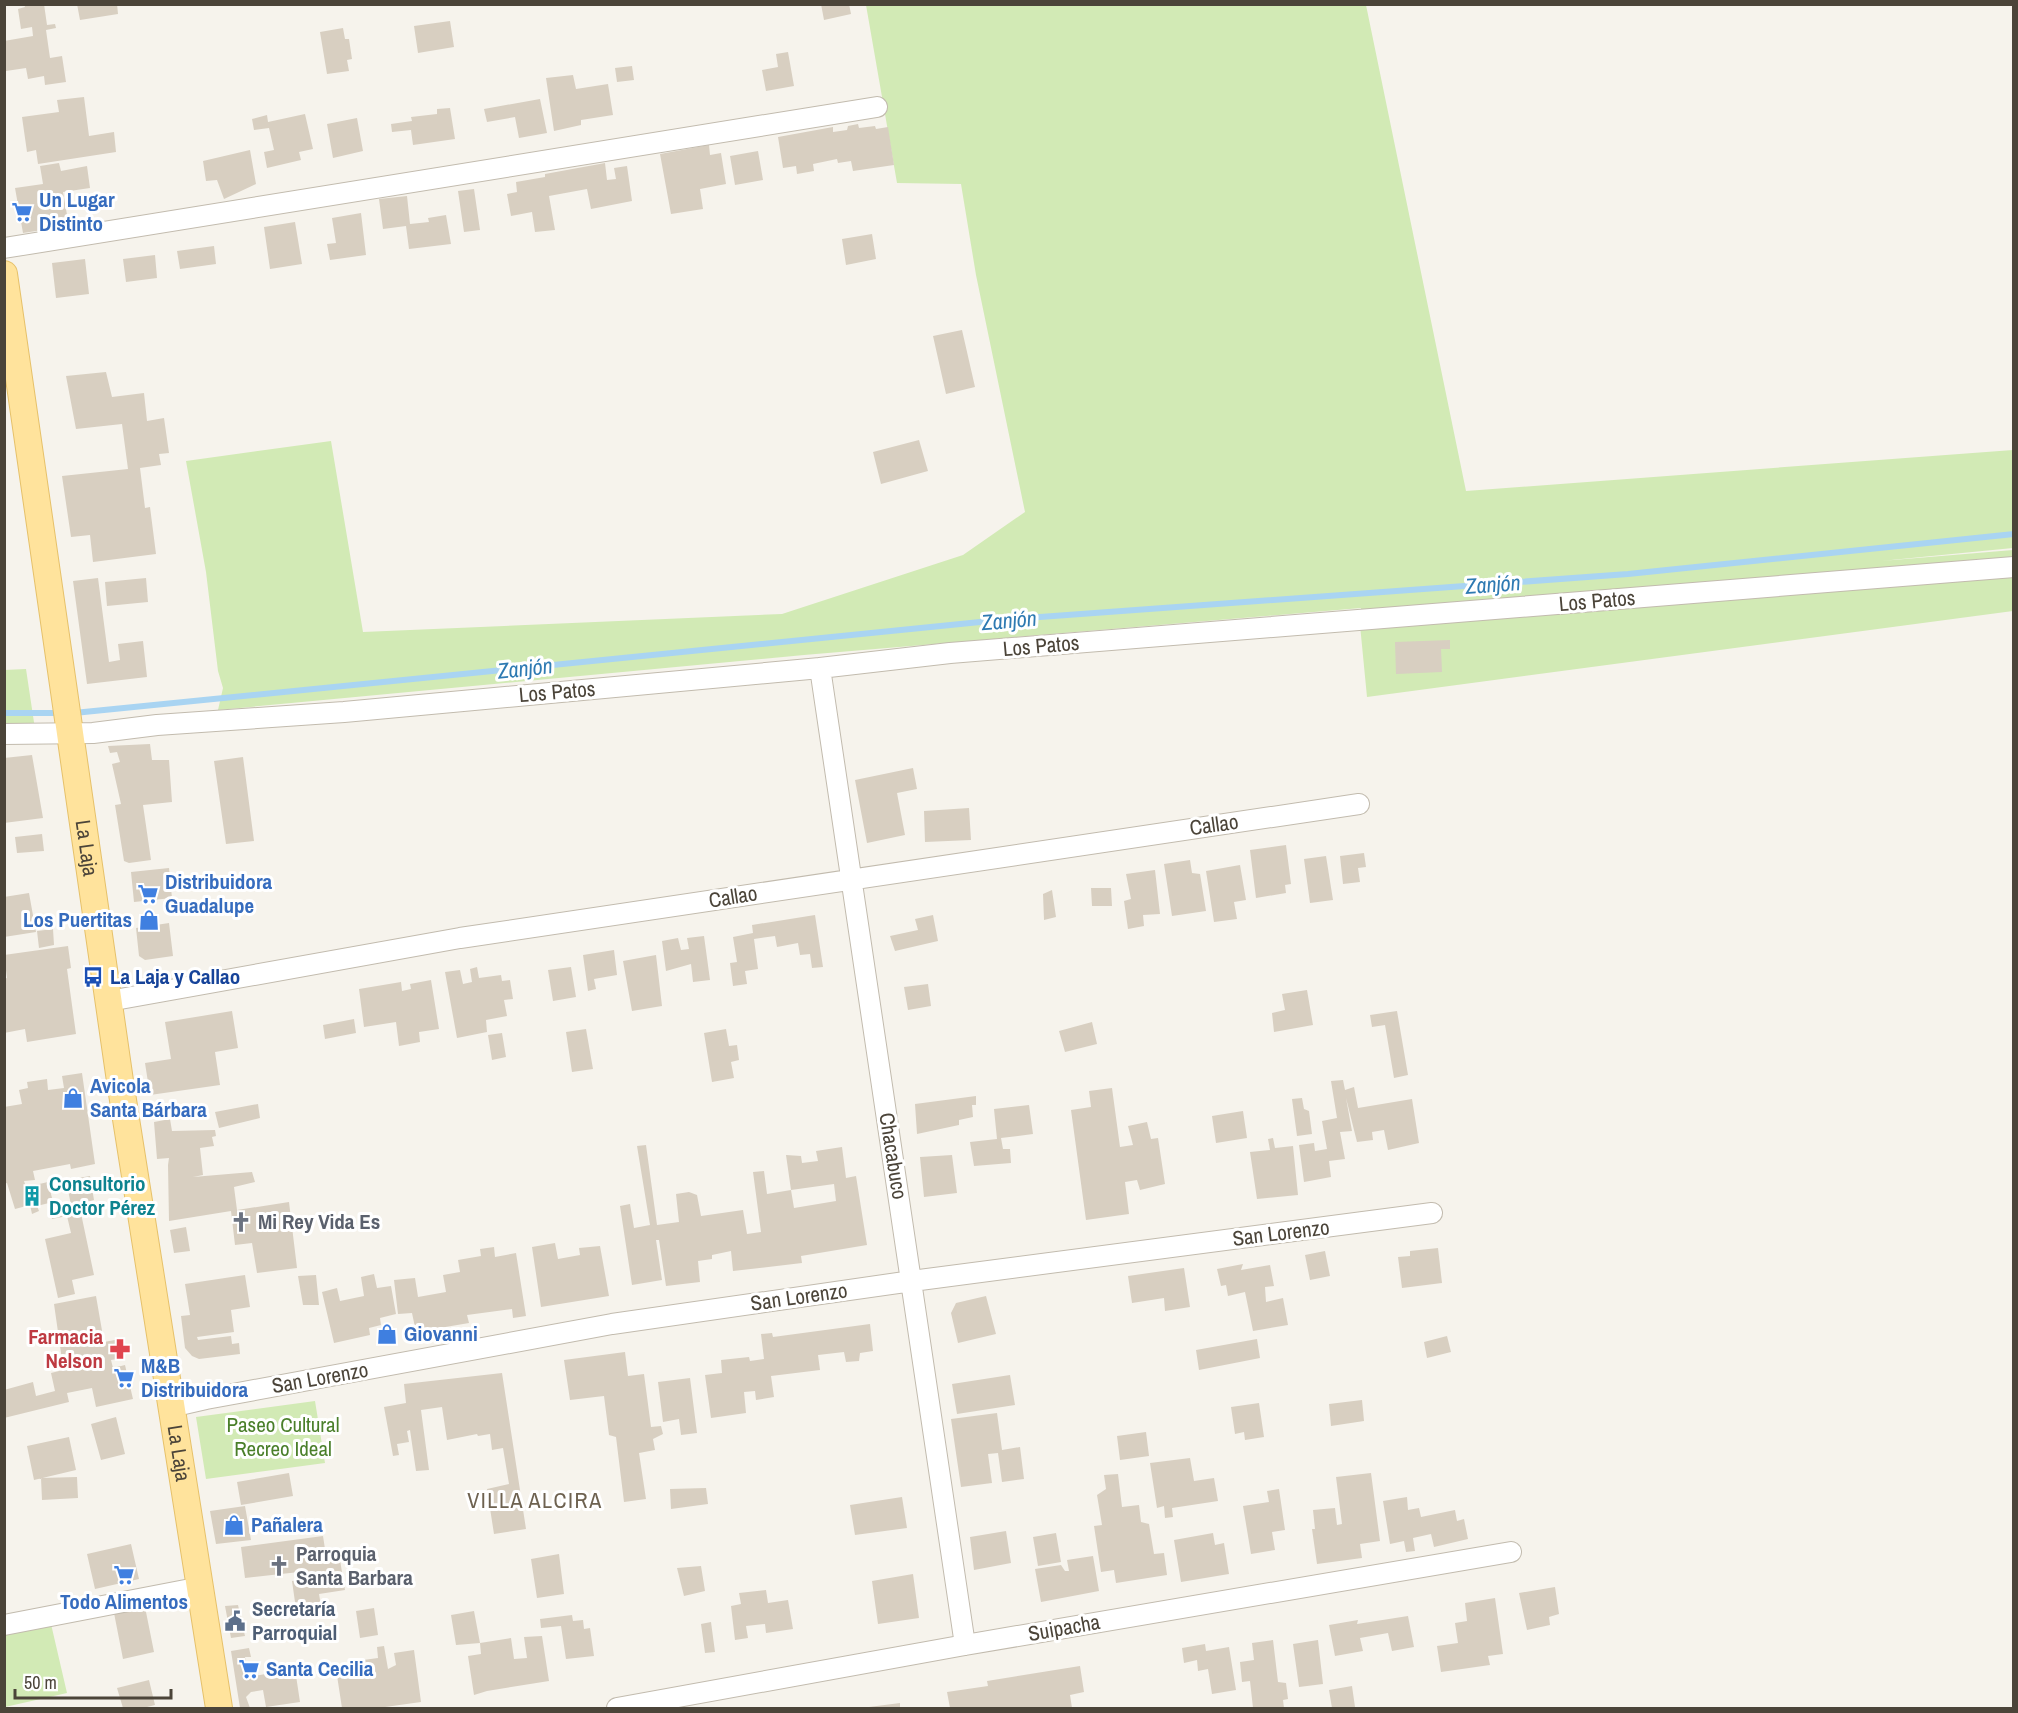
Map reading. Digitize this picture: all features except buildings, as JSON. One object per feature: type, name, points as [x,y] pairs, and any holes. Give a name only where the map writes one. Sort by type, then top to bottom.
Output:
[{"type":"main road","name":"La Laja","points":[[4,274],[69,734],[219,1708]]},
{"type":"street","points":[[4,248],[877,107]]},
{"type":"street","name":"Los Patos","points":[[4,734],[93,733],[157,725],[344,712],[820,668],[950,653],[2013,567]]},
{"type":"street","name":"Chacabuco","points":[[820,668],[965,1645]]},
{"type":"street","name":"Callao","points":[[110,1001],[460,938],[1359,804]]},
{"type":"street","name":"San Lorenzo","points":[[171,1407],[612,1324],[912,1281],[1432,1213]]},
{"type":"street","name":"Suipacha","points":[[617,1708],[965,1645],[1511,1552]]},
{"type":"street","points":[[4,1625],[201,1587]]},
{"type":"green space","points":[[866,5],[1366,5],[1466,491],[2013,450],[2013,548],[1881,561],[2013,550],[2013,611],[1367,697],[1360,625],[1361,608],[804,655],[218,710],[223,688],[218,671],[206,572],[186,461],[331,441],[363,632],[782,614],[963,555],[1025,512],[976,275],[961,184],[897,183]]},
{"type":"green space","points":[[26,669],[35,729],[5,727],[4,670]]},
{"type":"green space","name":"Paseo Cultural Recreo Ideal","points":[[315,1401],[325,1463],[206,1479],[196,1417]]},
{"type":"green space","points":[[51,1624],[67,1693],[5,1707],[4,1634]]},
{"type":"waterway","name":"Zanjón","points":[[74,713],[1000,620],[1628,574],[2014,534]]},
{"type":"waterway","name":"Zanjón","points":[[4,713],[61,713]]},
{"type":"place","name":"Un Lugar Distinto","points":[[22,212]]},
{"type":"place","name":"Distribuidora Guadalupe","points":[[148,894]]},
{"type":"place","name":"Los Puertitas","points":[[149,920]]},
{"type":"place","name":"La Laja y Callao","points":[[93,977]]},
{"type":"place","name":"Avicola Santa Bárbara","points":[[73,1098]]},
{"type":"place","name":"Consultorio Doctor Pérez","points":[[32,1196]]},
{"type":"place","name":"Mi Rey Vida Es","points":[[241,1222]]},
{"type":"place","name":"Giovanni","points":[[387,1334]]},
{"type":"place","name":"Farmacia Nelson","points":[[120,1349]]},
{"type":"place","name":"M&B Distribuidora","points":[[124,1378]]},
{"type":"place","name":"Pañalera","points":[[234,1525]]},
{"type":"place","name":"Parroquia Santa Barbara","points":[[279,1566]]},
{"type":"place","name":"Todo Alimentos","points":[[124,1575]]},
{"type":"place","name":"Secretaría Parroquial","points":[[235,1621]]},
{"type":"place","name":"Santa Cecilia","points":[[249,1669]]},
{"type":"district","name":"VILLA ALCIRA","points":[[535,1500]]}]
